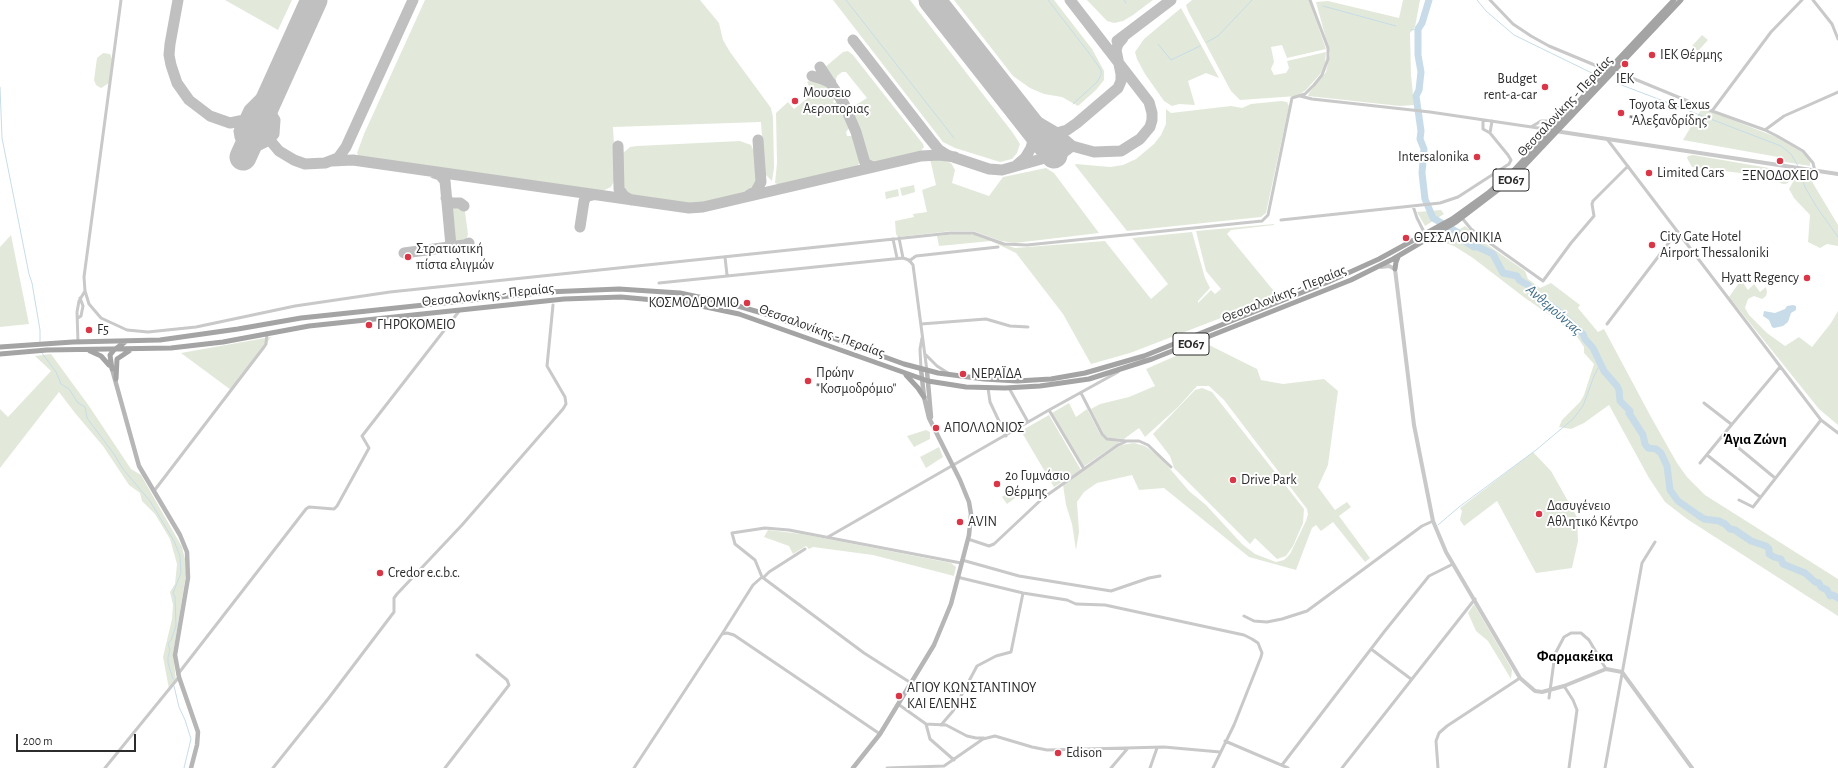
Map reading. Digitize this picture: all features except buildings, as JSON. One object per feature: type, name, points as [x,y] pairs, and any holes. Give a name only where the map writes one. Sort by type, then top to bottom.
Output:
[{"type":"main road","name":"Θεσσαλονίκης - Περαίας","points":[[0,354],[47,350],[130,350],[201,345],[309,326],[591,297],[621,297],[678,301],[716,308],[763,322],[926,380],[962,386],[988,388],[1009,388],[1075,382],[1120,371],[1320,293],[1399,256],[1454,220],[1496,186],[1602,85],[1611,72],[1674,0]]},
{"type":"main road","name":"Θεσσαλονίκης - Περαίας","points":[[1454,220],[1462,218],[1505,186],[1595,85],[1611,72],[1681,0]]},
{"type":"main road","name":"Θεσσαλονίκης - Περαίας","points":[[0,346],[187,337],[301,318],[547,292],[619,288],[680,293],[731,304],[775,317],[928,371],[959,377],[994,380],[1051,379],[1085,373],[1132,360],[1328,282],[1372,262],[1425,234],[1434,232]]},
{"type":"main road","points":[[1395,269],[1395,264],[1399,256]]},
{"type":"main road","points":[[127,341],[114,350],[110,359],[137,461],[182,539],[188,561],[188,578],[175,651],[179,675],[198,732],[198,745],[191,768]]},
{"type":"main road","points":[[86,350],[101,356],[112,369]]},
{"type":"main road","points":[[116,379],[117,359],[130,350]]},
{"type":"main road","points":[[921,369],[926,380],[932,423]]},
{"type":"main road","points":[[924,397],[928,371]]},
{"type":"main road","points":[[853,768],[880,734],[911,684],[939,634],[949,608],[958,576],[968,537],[971,518],[970,506],[932,423],[924,397],[916,385],[903,373]]},
{"type":"street","points":[[121,0],[84,277],[85,291],[88,304],[101,318],[121,328],[133,331],[158,332],[196,327],[262,312],[328,300],[390,292],[899,238],[967,232],[980,234],[1004,244],[1027,245],[1262,221],[1268,215],[1292,98],[1300,96],[1310,90],[1318,80],[1328,59],[1328,48],[1310,0]]},
{"type":"street","points":[[1490,0],[1513,24],[1549,46],[1611,72],[1765,130],[1777,136],[1803,151],[1813,163],[1815,171]]},
{"type":"street","points":[[1712,111],[1771,32],[1802,0]]},
{"type":"street","points":[[1814,0],[1832,24],[1838,39]]},
{"type":"street","points":[[1765,130],[1784,116],[1838,92]]},
{"type":"street","points":[[1531,127],[1541,121],[1557,120],[1586,95]]},
{"type":"street","points":[[1300,96],[1312,99],[1430,112],[1838,174]]},
{"type":"street","points":[[1281,220],[1440,203],[1467,193],[1510,164],[1511,160],[1490,133],[1483,129],[1483,120]]},
{"type":"street","points":[[1490,133],[1492,121]]},
{"type":"street","points":[[1607,139],[1821,420],[1838,433]]},
{"type":"street","points":[[1462,218],[1471,229],[1543,281],[1571,243],[1594,216],[1593,201],[1628,166]]},
{"type":"street","points":[[1413,206],[1425,234]]},
{"type":"street","points":[[1606,324],[1677,232]]},
{"type":"street","points":[[899,238],[903,258]]},
{"type":"street","points":[[893,239],[897,258]]},
{"type":"street","points":[[909,261],[916,256],[998,248]]},
{"type":"street","points":[[725,257],[727,275]]},
{"type":"street","points":[[658,283],[903,258],[913,265],[921,324],[921,369]]},
{"type":"street","points":[[1378,267],[1388,266],[1395,269],[1414,425],[1434,521],[1441,540],[1454,564],[1520,678],[1535,691],[1542,692],[1564,686],[1606,669],[1622,672],[1692,768]]},
{"type":"street","points":[[78,342],[78,318],[76,316],[77,307],[80,298],[85,291]]},
{"type":"street","points":[[78,318],[81,316],[83,306],[80,298]]},
{"type":"street","points":[[77,307],[88,304]]},
{"type":"street","points":[[273,768],[394,612],[394,598],[397,594],[462,525],[563,409],[566,404],[565,397],[547,366],[554,305]]},
{"type":"street","points":[[105,768],[179,675],[306,509],[309,507],[334,509],[338,506],[369,448],[362,436],[460,310]]},
{"type":"street","points":[[921,324],[986,319],[1013,326],[1028,327]]},
{"type":"street","points":[[154,491],[264,347],[266,344],[267,333]]},
{"type":"street","points":[[922,338],[925,346],[928,371]]},
{"type":"street","points":[[926,354],[941,369],[959,377]]},
{"type":"street","points":[[1700,463],[1780,366]]},
{"type":"street","points":[[828,537],[1120,371]]},
{"type":"street","points":[[988,388],[990,402],[1006,436]]},
{"type":"street","points":[[1009,388],[1028,422]]},
{"type":"street","points":[[1081,393],[1102,434],[1108,439],[1136,440],[1148,445],[1171,467]]},
{"type":"street","points":[[1704,403],[1731,424]]},
{"type":"street","points":[[1049,410],[1084,469]]},
{"type":"street","points":[[1739,500],[1752,507],[1821,420]]},
{"type":"street","points":[[1723,435],[1775,478]]},
{"type":"street","points":[[968,537],[988,546],[993,545],[1053,491],[1127,440]]},
{"type":"street","points":[[1706,455],[1760,497]]},
{"type":"street","points":[[1244,616],[1254,621],[1267,622],[1293,617],[1307,611],[1422,526],[1434,521]]},
{"type":"street","points":[[911,684],[864,653],[763,577],[755,560],[735,544],[732,533],[769,528],[828,537],[1019,576],[1111,591],[1160,576]]},
{"type":"street","points":[[1605,768],[1622,672],[1637,601],[1642,563],[1655,542]]},
{"type":"street","points":[[634,768],[755,583],[769,572],[806,549]]},
{"type":"street","points":[[1282,765],[1429,576],[1454,564]]},
{"type":"street","points":[[958,576],[1023,592],[1067,600],[1076,604],[1104,605],[1244,635],[1258,643],[1262,653],[1261,658],[1234,725],[1212,768]]},
{"type":"street","points":[[941,724],[953,711],[977,666],[996,656],[1011,652],[1023,592]]},
{"type":"street","points":[[1342,768],[1475,599]]},
{"type":"street","points":[[725,630],[880,734]]},
{"type":"street","points":[[722,634],[729,633]]},
{"type":"street","points":[[1549,698],[1555,654],[1564,637],[1571,633],[1581,633],[1590,640],[1606,669]]},
{"type":"street","points":[[1371,649],[1411,679]]},
{"type":"street","points":[[445,768],[509,685],[507,680],[477,655]]},
{"type":"street","points":[[1438,768],[1436,741],[1439,733],[1520,678]]},
{"type":"street","points":[[1564,686],[1573,700],[1577,710],[1569,768]]},
{"type":"street","points":[[898,704],[926,724],[941,724],[950,726],[973,738],[989,736],[1000,737],[1024,745],[1047,750],[1128,747],[1220,752]]},
{"type":"street","points":[[926,724],[930,739],[954,760]]},
{"type":"street","points":[[887,768],[944,766],[976,743],[989,736]]},
{"type":"street","points":[[1225,741],[1288,768]]},
{"type":"street","points":[[1111,768],[1128,747]]},
{"type":"street","points":[[1150,768],[1157,748]]},
{"type":"green space","points":[[225,0],[292,0],[278,30]]},
{"type":"green space","points":[[425,0],[700,0],[719,23],[723,40],[730,52],[771,108],[773,117],[774,168],[772,181],[765,174],[764,169],[761,122],[613,127],[616,177],[611,187],[600,192],[360,158],[357,153],[364,134]]},
{"type":"green space","points":[[833,0],[910,0],[1013,133],[1020,144],[1017,153],[1012,159],[1000,162],[955,148],[943,142]]},
{"type":"green space","points":[[954,0],[1054,0],[1092,49],[1104,71],[1104,80],[1096,90],[1078,106],[1062,97],[1044,94],[1030,88],[1013,76]]},
{"type":"green space","points":[[1087,0],[1153,0],[1123,21],[1114,23],[1107,21]]},
{"type":"green space","points":[[1192,0],[1309,0],[1326,49],[1287,58],[1282,45],[1271,47],[1274,62],[1271,69],[1274,75],[1286,73],[1289,68],[1287,61],[1326,52],[1325,65],[1321,73],[1306,90],[1297,96],[1240,100],[1231,91],[1188,11],[1186,5]]},
{"type":"green space","points":[[1403,0],[1420,0],[1415,27],[1410,33],[1411,75],[1414,105],[1400,106],[1308,96],[1326,72],[1330,54],[1316,2],[1328,1],[1399,18]]},
{"type":"green space","points":[[1181,8],[1219,78],[1206,73],[1188,81],[1195,105],[1179,104],[1172,106],[1164,101],[1145,74],[1135,52],[1144,39]]},
{"type":"green space","points":[[1702,35],[1708,40],[1698,51],[1692,46]]},
{"type":"green space","points":[[848,51],[853,55],[923,144],[924,147],[920,152],[870,164],[867,161],[849,109],[867,98],[846,72],[842,72],[837,76],[835,82],[833,83],[824,68],[843,52]]},
{"type":"green space","points":[[103,53],[110,54],[112,59],[109,83],[101,88],[96,85],[94,80],[97,58]]},
{"type":"green space","points":[[809,81],[827,85],[837,98],[833,101],[834,103],[837,102],[841,104],[851,126],[846,132],[847,136],[854,136],[857,142],[860,152],[859,163],[857,167],[784,184],[777,184],[775,183],[777,163],[776,113],[788,102],[794,109],[809,97],[811,90],[807,82]]},
{"type":"green space","points":[[1281,101],[1287,102],[1289,106],[1266,213],[1261,217],[1127,231],[1075,165],[1110,167],[1123,165],[1136,159],[1154,144],[1161,135],[1166,124],[1166,109],[1171,113],[1231,106],[1242,108],[1251,104]]},
{"type":"green space","points":[[1702,108],[1776,137],[1802,152],[1810,161],[1810,166],[1785,162],[1778,157],[1683,140]]},
{"type":"green space","points":[[740,141],[751,145],[757,158],[757,182],[753,188],[746,193],[686,205],[636,198],[622,187],[621,162],[623,153],[630,147]]},
{"type":"green space","points":[[1693,155],[1769,168],[1772,170],[1772,177],[1692,167],[1687,158],[1688,156]]},
{"type":"green space","points":[[930,159],[942,160],[951,163],[955,170],[952,183],[989,196],[1003,177],[1046,168],[1054,173],[1099,233],[1015,243],[1001,241],[973,231],[952,231],[898,237],[896,234],[895,221],[914,217],[913,214],[927,212],[922,190],[936,185]]},
{"type":"green space","points":[[1784,170],[1789,172],[1791,177],[1789,182],[1784,184],[1779,182],[1777,177],[1779,172]]},
{"type":"green space","points":[[1798,173],[1808,175],[1838,225],[1838,246],[1827,244],[1820,248],[1808,242],[1810,215],[1794,198],[1789,189]]},
{"type":"green space","points":[[914,185],[915,192],[902,196],[900,188]]},
{"type":"green space","points":[[898,189],[899,196],[886,199],[885,192]]},
{"type":"green space","points":[[459,205],[463,207],[465,212],[468,234],[466,241],[461,244],[455,242],[452,238],[450,214],[453,206]]},
{"type":"green space","points":[[1441,210],[1444,214],[1425,226],[1417,212]]},
{"type":"green space","points":[[1274,224],[1231,230],[1227,234],[1278,296],[1130,353],[1091,364],[1063,314],[1016,253],[991,241],[939,246],[937,236],[962,233],[977,235],[1015,248],[1105,241],[1151,299],[1168,284],[1132,238],[1192,232],[1205,278],[1210,288],[1198,301],[1198,303],[1211,290],[1215,294],[1221,289],[1206,271],[1196,231]]},
{"type":"green space","points":[[1465,226],[1482,241],[1525,271],[1528,279],[1540,288],[1551,283],[1580,305],[1578,308],[1598,332],[1604,329],[1651,417],[1677,463],[1687,477],[1705,495],[1838,579],[1838,616],[1687,519],[1665,502],[1649,478],[1609,405],[1584,423],[1571,429],[1559,427],[1562,420],[1580,402],[1584,395],[1594,364],[1584,353],[1584,347],[1578,338],[1557,320],[1525,298],[1473,258],[1454,246],[1440,241]]},
{"type":"green space","points":[[11,235],[29,324],[0,327],[0,247]]},
{"type":"green space","points":[[1741,280],[1748,290],[1754,284],[1760,292],[1766,287],[1766,296],[1762,299],[1754,296],[1748,299],[1745,308],[1749,315],[1767,333],[1785,346],[1799,337],[1812,347],[1831,323],[1838,311],[1838,425],[1819,409],[1729,297]]},
{"type":"green space","points":[[271,337],[231,390],[181,353]]},
{"type":"green space","points":[[1205,343],[1257,369],[1261,380],[1283,384],[1324,379],[1338,391],[1328,465],[1318,487],[1335,510],[1347,502],[1351,507],[1339,516],[1370,558],[1365,562],[1333,522],[1321,531],[1316,525],[1312,528],[1296,570],[1249,557],[1164,488],[1139,490],[1132,475],[1097,483],[1084,492],[1077,502],[1079,532],[1076,550],[1063,485],[1121,445],[1134,443],[1145,446],[1159,456],[1189,491],[1206,505],[1242,544],[1255,554],[1276,562],[1284,560],[1290,554],[1306,521],[1308,514],[1307,509],[1224,400],[1209,386],[1197,386],[1178,407],[1145,437],[1139,428],[1124,439],[1108,438],[1103,433],[1091,409],[1100,404],[1129,397],[1155,386],[1146,369]]},
{"type":"green space","points":[[51,354],[89,406],[131,469],[141,475],[182,547],[185,559],[186,575],[173,654],[176,680],[169,689],[163,657],[172,619],[173,605],[170,592],[175,584],[177,564],[170,539],[155,514],[142,501],[140,493],[129,485],[103,446],[59,392],[0,468],[0,409],[8,417],[51,371],[35,356]]},
{"type":"green space","name":"Drive Park","points":[[1202,388],[1212,392],[1304,509],[1303,523],[1293,546],[1286,556],[1277,559],[1255,538],[1250,544],[1174,468],[1170,456],[1153,434],[1195,390]]},
{"type":"green space","points":[[1069,403],[1076,417],[1087,409],[1100,434],[1107,440],[1120,442],[1083,467],[1052,413]]},
{"type":"green space","points":[[1049,415],[1081,470],[1054,487],[1021,431]]},
{"type":"green space","points":[[926,430],[930,432],[930,439],[914,447],[907,436]]},
{"type":"green space","points":[[939,447],[943,457],[926,468],[920,457]]},
{"type":"green space","name":"Δασυγένειο Αθλητικό Κέντρο","points":[[1533,452],[1551,471],[1577,517],[1578,541],[1572,568],[1536,573],[1497,501],[1464,526],[1460,520],[1462,511],[1460,508]]},
{"type":"green space","points":[[1013,488],[1018,496],[1007,504],[1002,497]]},
{"type":"green space","points":[[768,530],[802,534],[951,563],[956,567],[954,576],[873,555],[813,547],[809,549],[806,546],[793,554],[789,546],[764,537]]},
{"type":"green space","points":[[1474,604],[1512,670],[1511,679],[1488,641],[1476,631],[1468,613]]},
{"type":"water","points":[[1787,306],[1796,306],[1796,310],[1791,313],[1788,322],[1783,326],[1772,327],[1769,320],[1763,316],[1764,311],[1775,313],[1785,309]]},
{"type":"waterway","points":[[846,0],[954,138]]},
{"type":"waterway","points":[[1048,0],[1101,70],[1101,75],[1097,82],[1073,104]]},
{"type":"waterway","points":[[1207,42],[1218,36],[1252,0]]},
{"type":"waterway","name":"Ανθεμούντας","points":[[1429,0],[1422,23],[1418,29],[1418,55],[1421,72],[1419,90],[1416,96],[1421,131],[1420,139],[1424,149],[1422,173],[1425,199],[1433,218],[1457,232],[1463,240],[1474,247],[1478,247],[1493,254],[1503,273],[1517,276],[1519,280],[1528,285],[1533,294],[1557,310],[1583,334],[1585,339],[1593,348],[1604,371],[1617,386],[1620,401],[1630,411],[1629,413],[1643,435],[1645,444],[1648,448],[1656,449],[1661,453],[1667,466],[1670,490],[1678,501],[1704,519],[1719,521],[1751,541],[1766,546],[1769,549],[1769,554],[1781,559],[1783,564],[1805,573],[1815,582],[1819,583],[1821,587],[1827,590],[1830,596],[1833,595],[1838,598]]},
{"type":"waterway","points":[[1477,0],[1486,11],[1514,35],[1598,76]]},
{"type":"waterway","points":[[1323,6],[1396,26]]},
{"type":"waterway","name":"Ανθεμούντας","points":[[1411,30],[1418,29]]},
{"type":"waterway","points":[[1158,44],[1171,60],[1200,46]]},
{"type":"waterway","points":[[1619,84],[1781,146],[1791,154],[1798,166]]},
{"type":"waterway","points":[[0,87],[2,138],[32,283],[40,330],[40,342]]},
{"type":"waterway","points":[[1799,169],[1805,187],[1816,206],[1838,237]]},
{"type":"waterway","points":[[42,353],[56,372],[61,384],[69,389],[78,403],[85,407],[87,418],[114,454],[123,469],[150,501],[174,541],[180,556],[181,573],[173,593],[175,597],[176,626],[168,644],[170,650],[168,663],[173,679]]},
{"type":"waterway","points":[[1438,525],[1459,507],[1536,450],[1573,419],[1583,406],[1594,376],[1601,363]]},
{"type":"waterway","points":[[174,686],[179,707],[191,739],[184,768]]},
{"type":"taxiway","points":[[178,0],[169,55],[177,83],[189,100],[210,116],[230,123],[249,119],[260,114],[265,108]]},
{"type":"taxiway","points":[[269,100],[264,115],[264,128],[268,138],[279,151],[294,160],[305,164],[325,163],[338,158],[346,147],[413,0]]},
{"type":"taxiway","points":[[1011,101],[1028,116],[1057,133],[1072,146],[1094,152],[1121,151],[1140,139],[1150,127],[1152,113],[1149,102],[1070,0]]},
{"type":"taxiway","points":[[1117,41],[1171,0]]},
{"type":"taxiway","points":[[1057,133],[1067,130],[1077,123],[1118,88],[1121,81],[1121,74],[1116,50],[1118,44],[1123,38]]},
{"type":"taxiway","points":[[853,40],[930,139],[939,150],[947,155],[989,169],[1002,170],[1063,153],[1072,146]]},
{"type":"taxiway","points":[[820,67],[844,104],[856,132],[865,163],[872,167]]},
{"type":"taxiway","points":[[812,76],[831,83]]},
{"type":"taxiway","points":[[269,102],[269,110],[275,120],[274,134],[269,140],[259,145],[254,146],[247,143],[240,137],[239,131],[249,110],[276,83]]},
{"type":"taxiway","points":[[1017,165],[1025,158],[1031,148],[1034,137],[1031,126]]},
{"type":"taxiway","points":[[749,195],[756,191],[761,182],[758,140]]},
{"type":"taxiway","points":[[618,146],[619,189],[624,196],[631,200]]},
{"type":"taxiway","points":[[332,161],[353,160],[689,208],[703,207],[921,156],[939,155],[955,157]]},
{"type":"taxiway","points":[[434,173],[440,175],[445,181],[451,246]]},
{"type":"taxiway","points":[[580,227],[584,201],[587,196],[592,195]]},
{"type":"taxiway","points":[[446,198],[450,203],[460,203],[464,206]]},
{"type":"taxiway","points":[[404,253],[464,245],[469,243]]},
{"type":"runway","points":[[243,157],[314,0]]},
{"type":"runway","points":[[932,0],[1054,155]]},
{"type":"place","name":"ΙΕΚ Θέρμης","points":[[1652,55]]},
{"type":"place","name":"ΙΕΚ","points":[[1625,64]]},
{"type":"place","name":"Budget rent-a-car","points":[[1545,87]]},
{"type":"place","name":"Μουσειο Αεροποριας","points":[[795,101]]},
{"type":"place","name":"Toyota & Lexus \"Αλεξανδρίδης\"","points":[[1621,113]]},
{"type":"place","name":"Intersalonika","points":[[1477,157]]},
{"type":"place","name":"ΞΕΝΟΔΟΧΕΙΟ","points":[[1780,161]]},
{"type":"place","name":"Limited Cars","points":[[1649,173]]},
{"type":"place","name":"ΘΕΣΣΑΛΟΝΙΚΙΑ","points":[[1406,238]]},
{"type":"place","name":"City Gate Hotel Airport Thessaloniki","points":[[1652,245]]},
{"type":"place","name":"Στρατιωτική πίστα ελιγμών","points":[[408,257]]},
{"type":"place","name":"Hyatt Regency","points":[[1807,278]]},
{"type":"place","name":"ΚΟΣΜΟΔΡΟΜΙΟ","points":[[747,303]]},
{"type":"place","name":"ΓΗΡΟΚΟΜΕΙΟ","points":[[369,325]]},
{"type":"place","name":"F5","points":[[89,330]]},
{"type":"place","name":"ΝΕΡΑΪΔΑ","points":[[963,374]]},
{"type":"place","name":"Πρώην \"Κοσμοδρόμιο\"","points":[[808,381]]},
{"type":"place","name":"ΑΠΟΛΛΩΝΙΟΣ","points":[[936,428]]},
{"type":"place","name":"Drive Park","points":[[1233,480]]},
{"type":"place","name":"2ο Γυμνάσιο Θέρμης","points":[[997,484]]},
{"type":"place","name":"Δασυγένειο Αθλητικό Κέντρο","points":[[1539,514]]},
{"type":"place","name":"AVIN","points":[[960,522]]},
{"type":"place","name":"Credor e.c.b.c.","points":[[380,573]]},
{"type":"place","name":"ΑΓΙΟΥ ΚΩΝΣΤΑΝΤΙΝΟΥ ΚΑΙ ΕΛΕΝΗΣ","points":[[899,696]]},
{"type":"place","name":"Edison","points":[[1058,753]]},
{"type":"district","name":"Άγια Ζώνη","points":[[1755,439]]},
{"type":"district","name":"Φαρμακέικα","points":[[1575,656]]}]
